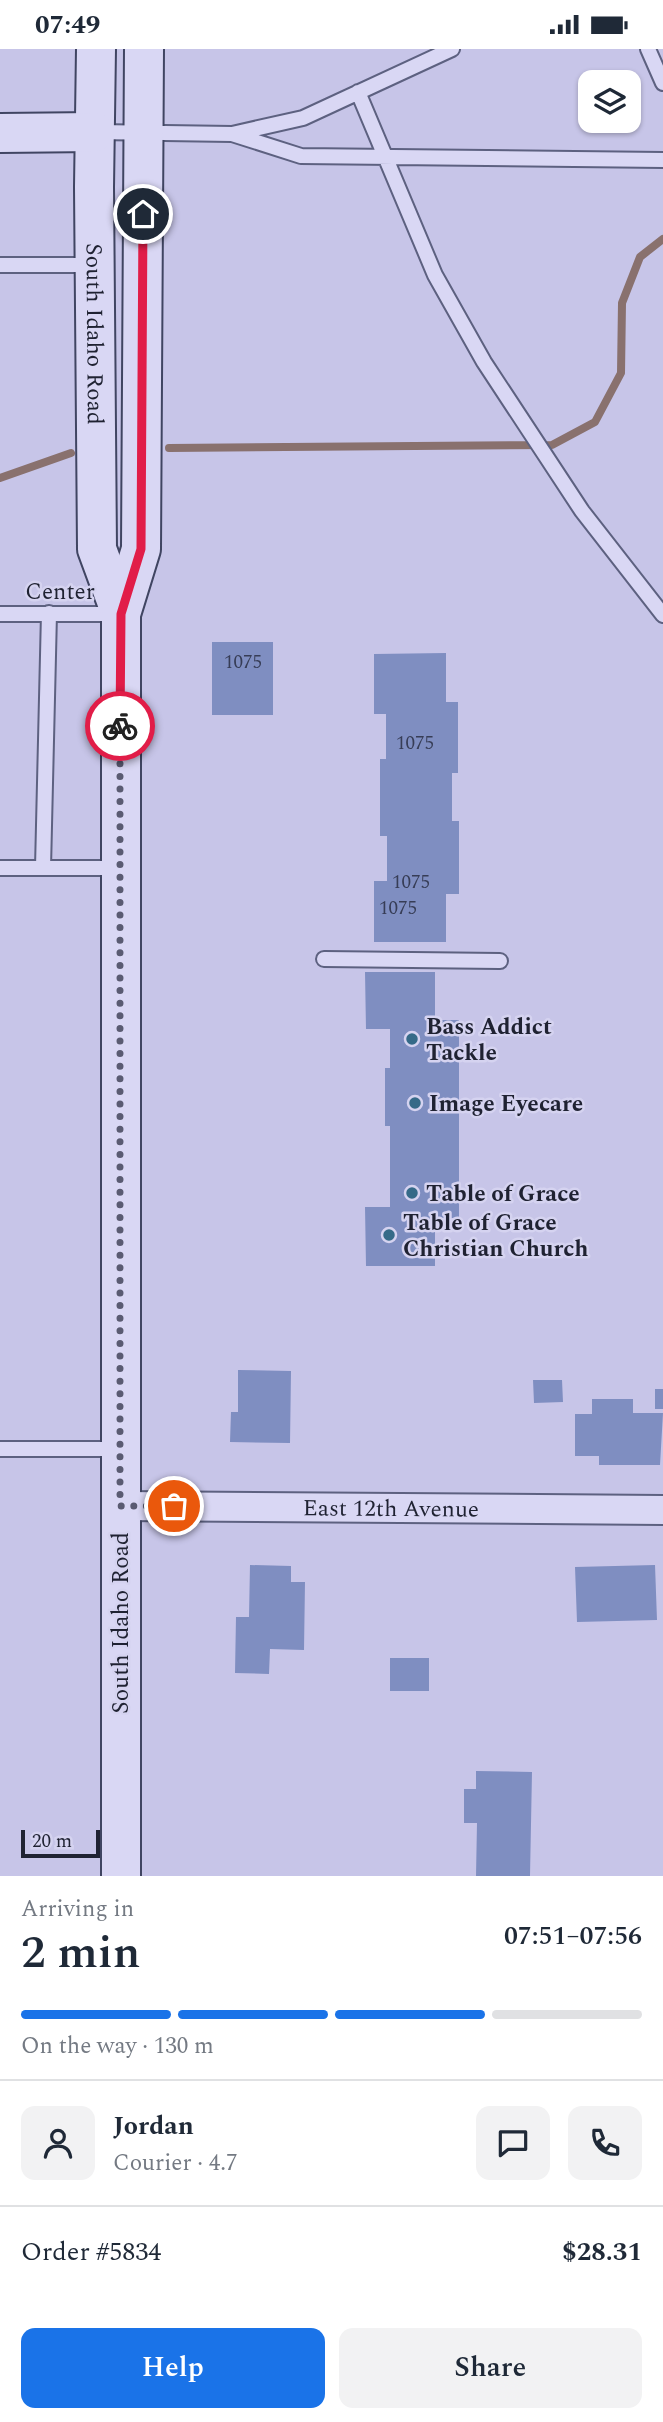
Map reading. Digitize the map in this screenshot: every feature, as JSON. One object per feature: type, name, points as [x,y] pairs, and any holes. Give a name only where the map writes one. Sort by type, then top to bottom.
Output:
[{"type":"main road","name":"South Idaho Road","points":[[96,49],[97,549],[121,614]]},
{"type":"main road","name":"South Idaho Road","points":[[121,1876],[121,614],[141,549],[144,49]]},
{"type":"main road","points":[[0,133],[95,132]]},
{"type":"street","name":"East 12th Avenue","points":[[120,1506],[663,1510]]},
{"type":"lane","points":[[95,132],[232,134],[303,118],[452,49]]},
{"type":"lane","points":[[649,49],[663,83]]},
{"type":"lane","points":[[358,92],[435,275],[556,473],[663,615]]},
{"type":"lane","points":[[232,134],[301,156],[663,160]]},
{"type":"lane","points":[[0,265],[95,265]]},
{"type":"lane","points":[[43,868],[49,613]]},
{"type":"lane","name":"Center","points":[[0,614],[121,614]]},
{"type":"lane","points":[[0,868],[120,868]]},
{"type":"lane","points":[[324,959],[500,961]]},
{"type":"lane","points":[[0,1448],[120,1448]]},
{"type":"building","points":[[212,642],[273,642],[273,715],[212,715]]},
{"type":"building","points":[[446,653],[446,702],[458,702],[458,773],[452,773],[452,821],[459,821],[459,894],[446,894],[446,942],[374,942],[374,881],[387,881],[387,836],[380,836],[380,759],[386,759],[386,714],[374,714],[374,654]]},
{"type":"building","points":[[365,972],[435,972],[435,1020],[459,1020],[459,1218],[435,1218],[435,1266],[366,1266],[365,1207],[390,1207],[390,1126],[385,1126],[385,1068],[390,1068],[390,1029],[366,1029]]},
{"type":"building","points":[[238,1370],[291,1371],[290,1443],[230,1442],[231,1412],[238,1412]]},
{"type":"building","points":[[533,1380],[562,1380],[563,1402],[534,1403]]},
{"type":"building","points":[[655,1389],[663,1389],[663,1409],[655,1409]]},
{"type":"building","points":[[592,1399],[633,1399],[633,1413],[663,1413],[660,1465],[599,1465],[599,1456],[575,1456],[575,1414],[592,1414]]},
{"type":"building","points":[[250,1565],[291,1566],[291,1582],[305,1582],[304,1650],[270,1649],[269,1674],[235,1673],[236,1617],[249,1617]]},
{"type":"building","points":[[655,1565],[657,1620],[577,1622],[575,1567]]},
{"type":"building","points":[[390,1658],[429,1658],[429,1691],[390,1691]]},
{"type":"building","points":[[476,1771],[532,1772],[530,1876],[476,1876],[477,1823],[464,1823],[464,1789],[476,1789]]},
{"type":"waterway","points":[[169,448],[552,445],[595,422],[621,373],[622,303],[640,257],[663,239]]},
{"type":"waterway","points":[[0,478],[71,453]]},
{"type":"way so far","points":[[120,726],[120,1506],[174,1506]]},
{"type":"place","name":"Bass Addict Tackle","points":[[412,1039]]},
{"type":"place","name":"Image Eyecare","points":[[415,1103]]},
{"type":"place","name":"Table of Grace","points":[[412,1193]]},
{"type":"place","name":"Table of Grace Christian Church","points":[[389,1235]]},
{"type":"route","points":[[120,726],[121,614],[141,549],[143,214]]}]
